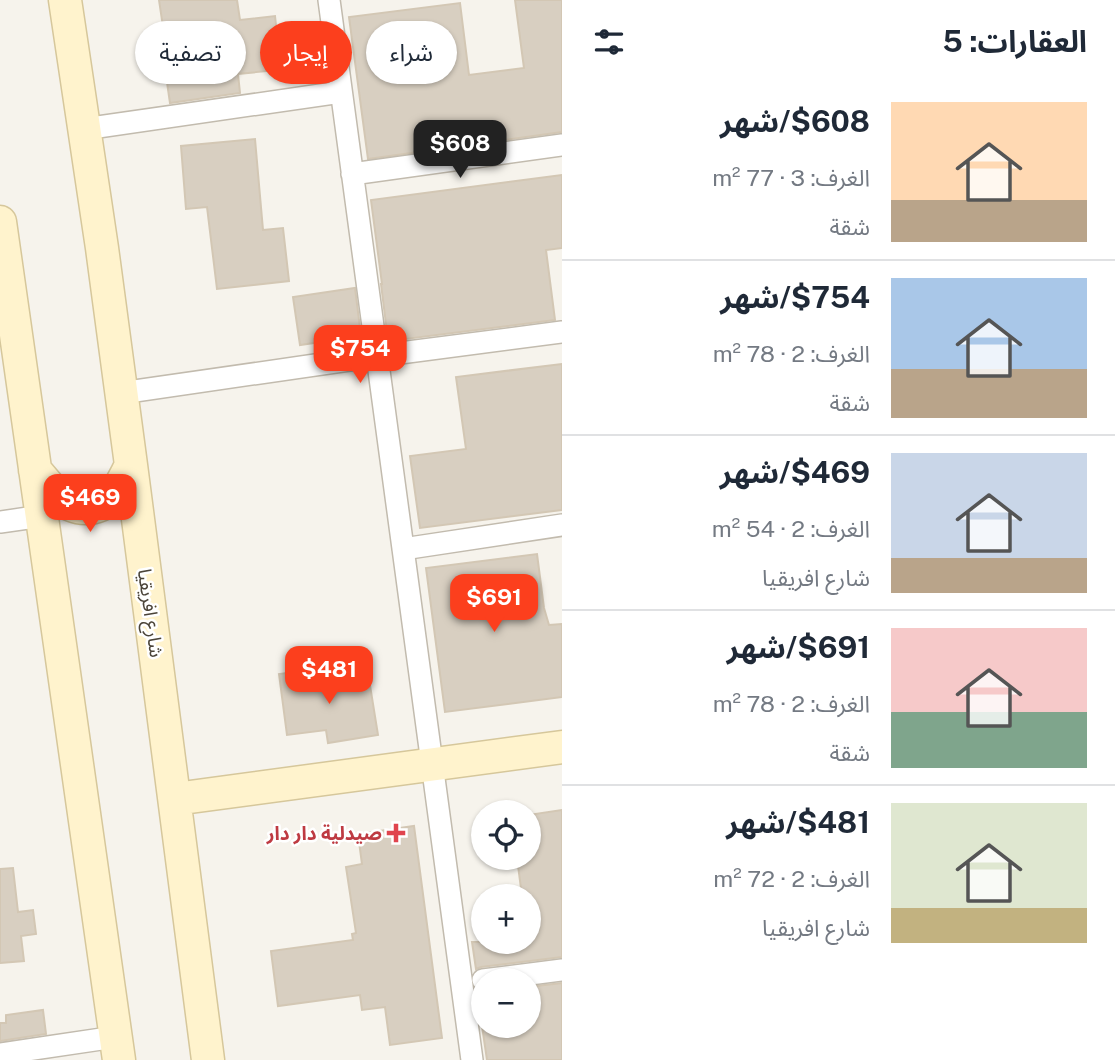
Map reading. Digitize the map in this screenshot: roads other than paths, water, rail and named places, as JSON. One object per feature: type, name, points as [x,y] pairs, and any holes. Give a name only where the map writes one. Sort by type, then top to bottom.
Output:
[{"type":"street","name":"شارع افريقيا","points":[[65,0],[131,465],[208,1060]]},
{"type":"street","points":[[329,0],[432,765],[473,968]]},
{"type":"street","points":[[84,129],[341,92]]},
{"type":"street","points":[[352,174],[562,145]]},
{"type":"street","points":[[0,222],[117,1049],[0,1054]]},
{"type":"street","points":[[121,393],[562,332]]},
{"type":"street","points":[[35,470],[65,501],[82,508],[94,508],[110,499],[122,484],[131,465]]},
{"type":"street","points":[[0,522],[42,516]]},
{"type":"street","points":[[403,549],[562,526]]},
{"type":"street","points":[[175,799],[562,747]]},
{"type":"street","points":[[541,973],[562,970]]},
{"type":"street","points":[[472,1060],[473,1038]]},
{"type":"place","name":"صيدلية دار دار","points":[[396,833]]}]
